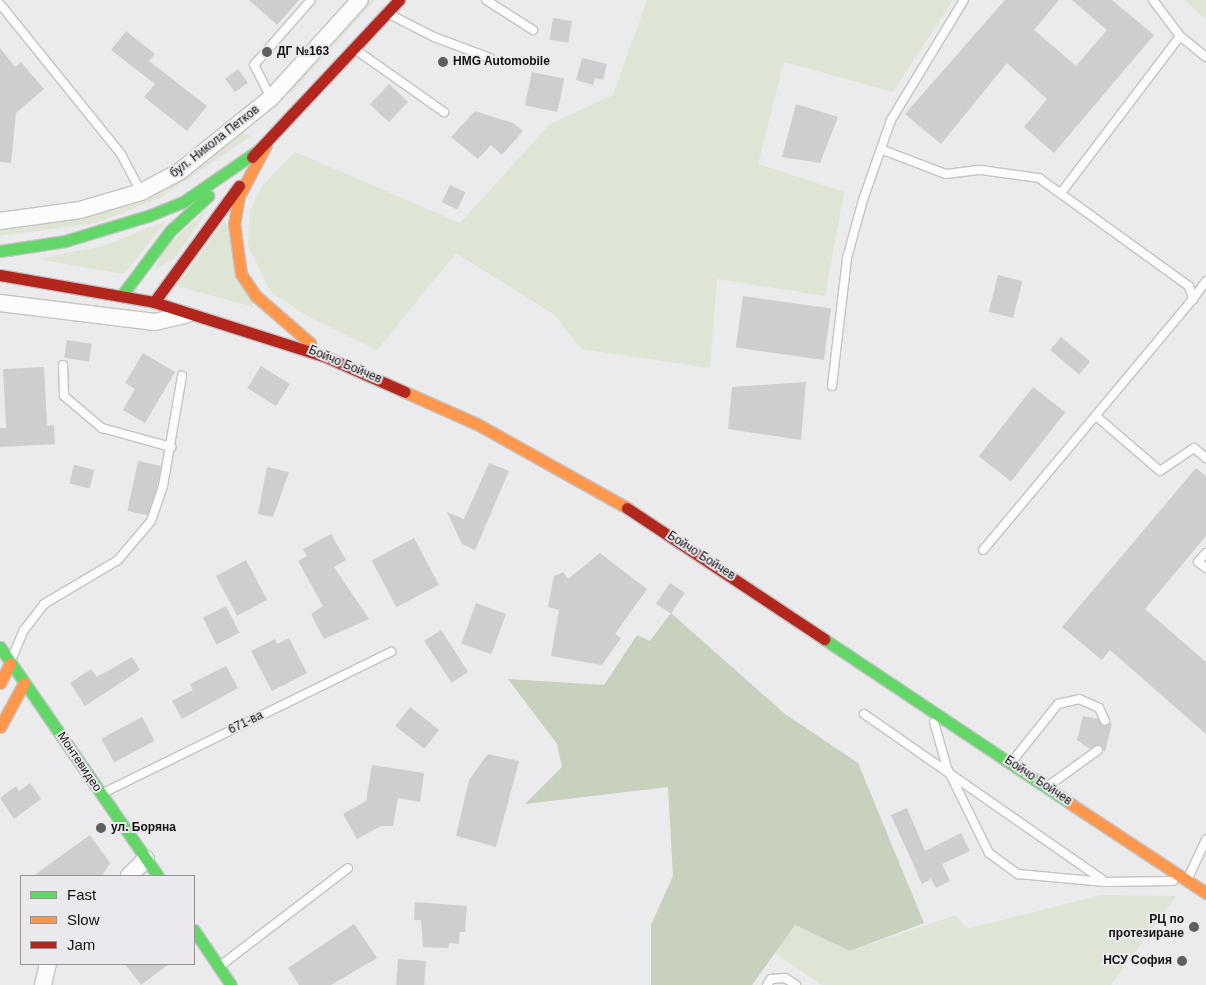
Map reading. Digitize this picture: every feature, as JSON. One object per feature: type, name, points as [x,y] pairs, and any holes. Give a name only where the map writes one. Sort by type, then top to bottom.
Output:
[{"type":"main road","points":[[122,295],[170,231],[266,145],[399,0]]},
{"type":"main road","points":[[0,251],[102,231],[166,209],[266,145]]},
{"type":"main road","points":[[0,275],[154,302],[214,224],[266,145]]},
{"type":"main road","points":[[266,145],[239,196],[234,223],[241,274],[274,314],[326,357]]},
{"type":"main road","name":"Бойчо Бойчев","points":[[154,302],[326,357],[477,424],[596,488],[1206,893]]},
{"type":"main road","name":"Монтевидео","points":[[0,648],[157,875]]},
{"type":"main road","points":[[0,683],[10,663]]},
{"type":"main road","points":[[0,727],[24,683]]},
{"type":"main road","points":[[195,932],[231,985]]},
{"type":"street","name":"бул. Никола Петков","points":[[0,220],[80,210],[141,192],[179,172],[271,98],[360,0]]},
{"type":"street","points":[[0,303],[155,322],[193,313]]},
{"type":"street","points":[[130,875],[146,859]]},
{"type":"street","points":[[43,985],[48,965]]},
{"type":"lane","points":[[271,98],[254,65],[311,0]]},
{"type":"lane","points":[[486,0],[534,30]]},
{"type":"lane","points":[[832,386],[848,258],[863,200],[883,150],[891,120],[964,0]]},
{"type":"lane","points":[[1153,0],[1180,36],[1206,57]]},
{"type":"lane","points":[[0,4],[121,154],[141,192]]},
{"type":"lane","points":[[387,13],[434,37],[490,58]]},
{"type":"lane","points":[[1061,193],[1180,36]]},
{"type":"lane","points":[[354,49],[444,112]]},
{"type":"lane","points":[[883,150],[946,174],[981,170],[1039,178],[1189,286],[1193,300]]},
{"type":"lane","points":[[983,550],[1193,300],[1206,281]]},
{"type":"lane","points":[[63,365],[64,396],[102,428],[171,447]]},
{"type":"lane","points":[[10,663],[32,616],[118,560],[151,521],[171,447],[171,423],[182,376]]},
{"type":"lane","points":[[1096,416],[1160,471],[1194,448],[1206,458]]},
{"type":"lane","points":[[1206,553],[1198,562],[1206,568]]},
{"type":"lane","name":"671-ва","points":[[101,794],[391,652]]},
{"type":"lane","points":[[1011,763],[1058,704],[1079,699],[1099,708],[1105,721]]},
{"type":"lane","points":[[930,709],[947,768],[990,853],[1018,874],[1105,882],[1187,881],[1206,840]]},
{"type":"lane","points":[[864,714],[947,768],[1105,882]]},
{"type":"lane","points":[[1047,787],[1098,750]]},
{"type":"lane","points":[[218,967],[348,868]]},
{"type":"lane","points":[[767,985],[771,979],[785,978],[796,985]]},
{"type":"green space","points":[[361,0],[375,0],[292,92],[281,96]]},
{"type":"green space","points":[[647,0],[953,0],[893,92],[784,62],[758,164],[844,192],[825,296],[717,279],[710,368],[581,349],[555,315],[456,253],[377,350],[309,317],[271,292],[248,245],[250,210],[262,186],[295,152],[460,223],[550,124],[613,95]]},
{"type":"green space","points":[[1185,0],[1206,0],[1206,20]]},
{"type":"green space","points":[[238,131],[251,136],[160,198],[96,223],[0,236],[0,224],[108,208]]},
{"type":"green space","points":[[208,209],[176,257],[155,270],[163,249]]},
{"type":"green space","points":[[225,220],[254,307],[177,286]]},
{"type":"green space","points":[[166,221],[124,274],[38,259],[104,246]]},
{"type":"green space","points":[[671,613],[785,714],[858,763],[924,923],[850,951],[795,925],[752,985],[651,985],[651,925],[673,876],[668,787],[525,804],[562,767],[557,744],[508,679],[604,685],[637,635],[650,641]]},
{"type":"green space","points":[[1101,895],[1176,896],[1111,985],[822,985],[775,953],[795,925],[850,951],[956,915],[967,929]]},
{"type":"building","points":[[249,0],[299,0],[277,25]]},
{"type":"building","points":[[1005,0],[1059,0],[1034,30],[1076,66],[1107,30],[1072,0],[1112,0],[1154,35],[1054,153],[1024,127],[1047,99],[1007,63],[941,144],[905,114]]},
{"type":"building","points":[[553,18],[572,21],[568,43],[550,40]]},
{"type":"building","points":[[126,31],[155,54],[149,61],[207,106],[187,131],[144,97],[155,84],[111,50]]},
{"type":"building","points":[[0,48],[15,67],[21,62],[44,89],[16,113],[11,163],[0,162]]},
{"type":"building","points":[[582,58],[607,64],[603,80],[595,78],[593,85],[576,80]]},
{"type":"building","points":[[238,69],[248,83],[235,92],[225,78]]},
{"type":"building","points":[[532,72],[564,79],[557,112],[525,105]]},
{"type":"building","points":[[389,84],[408,102],[389,122],[370,104]]},
{"type":"building","points":[[796,104],[838,117],[820,163],[782,157]]},
{"type":"building","points":[[475,111],[513,123],[523,131],[502,155],[491,145],[478,159],[451,137]]},
{"type":"building","points":[[450,185],[465,192],[457,209],[442,202]]},
{"type":"building","points":[[998,275],[1022,281],[1013,318],[989,312]]},
{"type":"building","points":[[743,296],[831,308],[824,360],[736,347]]},
{"type":"building","points":[[1061,337],[1090,361],[1079,374],[1050,350]]},
{"type":"building","points":[[67,340],[92,344],[89,362],[64,358]]},
{"type":"building","points":[[143,353],[175,372],[145,423],[123,410],[135,389],[125,383]]},
{"type":"building","points":[[261,366],[290,384],[276,406],[247,388]]},
{"type":"building","points":[[44,367],[47,426],[54,425],[55,444],[0,447],[0,428],[6,428],[3,369]]},
{"type":"building","points":[[806,382],[801,440],[728,429],[732,387]]},
{"type":"building","points":[[1033,387],[1065,412],[1011,482],[979,456]]},
{"type":"building","points":[[138,461],[161,466],[151,516],[127,511]]},
{"type":"building","points":[[489,463],[509,471],[475,550],[462,544],[447,512],[464,519]]},
{"type":"building","points":[[74,465],[94,470],[90,489],[69,483]]},
{"type":"building","points":[[267,467],[289,472],[273,517],[258,514]]},
{"type":"building","points":[[1196,468],[1206,476],[1206,536],[1145,609],[1206,662],[1206,734],[1110,650],[1102,660],[1062,627]]},
{"type":"building","points":[[331,534],[346,560],[334,567],[369,619],[324,639],[311,614],[323,606],[298,561],[307,556],[303,549]]},
{"type":"building","points":[[414,538],[439,585],[397,607],[372,561]]},
{"type":"building","points":[[600,553],[647,589],[615,634],[621,638],[602,665],[551,656],[559,610],[548,607],[554,576],[563,572],[568,579]]},
{"type":"building","points":[[246,560],[267,600],[237,616],[216,576]]},
{"type":"building","points":[[670,583],[685,593],[671,614],[656,604]]},
{"type":"building","points":[[476,603],[506,614],[491,654],[461,643]]},
{"type":"building","points":[[226,606],[240,633],[216,645],[203,618]]},
{"type":"building","points":[[441,630],[468,672],[451,683],[424,641]]},
{"type":"building","points":[[289,638],[307,673],[272,691],[251,651],[275,639],[277,644]]},
{"type":"building","points":[[132,657],[140,670],[85,706],[70,683],[91,669],[97,677]]},
{"type":"building","points":[[226,666],[238,688],[182,719],[172,701],[193,690],[190,684]]},
{"type":"building","points":[[410,707],[439,730],[424,749],[395,726]]},
{"type":"building","points":[[1083,716],[1098,719],[1104,726],[1112,723],[1105,752],[1100,745],[1090,749],[1077,740]]},
{"type":"building","points":[[142,717],[155,741],[114,762],[101,739]]},
{"type":"building","points":[[488,754],[519,761],[496,847],[456,836],[469,780]]},
{"type":"building","points":[[372,765],[424,773],[420,802],[398,798],[393,826],[381,826],[357,839],[343,814],[366,801]]},
{"type":"building","points":[[30,783],[41,799],[14,819],[0,798],[16,786],[19,791]]},
{"type":"building","points":[[907,808],[925,851],[961,833],[970,851],[942,864],[950,881],[936,888],[931,879],[922,884],[891,815]]},
{"type":"building","points":[[90,835],[110,863],[103,875],[34,875]]},
{"type":"building","points":[[415,902],[467,906],[465,932],[460,932],[459,944],[449,943],[448,948],[423,947],[421,920],[414,920]]},
{"type":"building","points":[[354,924],[377,958],[331,985],[299,985],[288,968]]},
{"type":"building","points":[[398,959],[426,961],[424,985],[396,985]]},
{"type":"building","points":[[126,965],[168,965],[141,985]]},
{"type":"traffic: fast","points":[[0,251],[65,241],[148,216],[183,202],[266,145]]},
{"type":"traffic: fast","points":[[122,295],[170,231],[208,196]]},
{"type":"traffic: fast","points":[[824,639],[1071,804]]},
{"type":"traffic: fast","points":[[0,647],[157,875]]},
{"type":"traffic: fast","points":[[195,931],[231,985]]},
{"type":"traffic: slow","points":[[265,147],[239,196],[234,223],[241,274],[256,296],[310,343]]},
{"type":"traffic: slow","points":[[405,392],[477,424],[627,508]]},
{"type":"traffic: slow","points":[[0,683],[10,663]]},
{"type":"traffic: slow","points":[[0,727],[24,683]]},
{"type":"traffic: slow","points":[[1071,804],[1206,893]]},
{"type":"traffic: jam","points":[[252,157],[399,0]]},
{"type":"traffic: jam","points":[[154,302],[239,186]]},
{"type":"traffic: jam","points":[[0,275],[154,302],[326,357],[405,392]]},
{"type":"traffic: jam","points":[[627,508],[824,639]]},
{"type":"place","name":"ДГ №163","points":[[267,52]]},
{"type":"place","name":"HMG Automobile","points":[[443,62]]},
{"type":"place","name":"ул. Боряна","points":[[101,828]]},
{"type":"place","name":"РЦ по протезиране","points":[[1194,927]]},
{"type":"place","name":"НСУ София","points":[[1182,961]]}]
